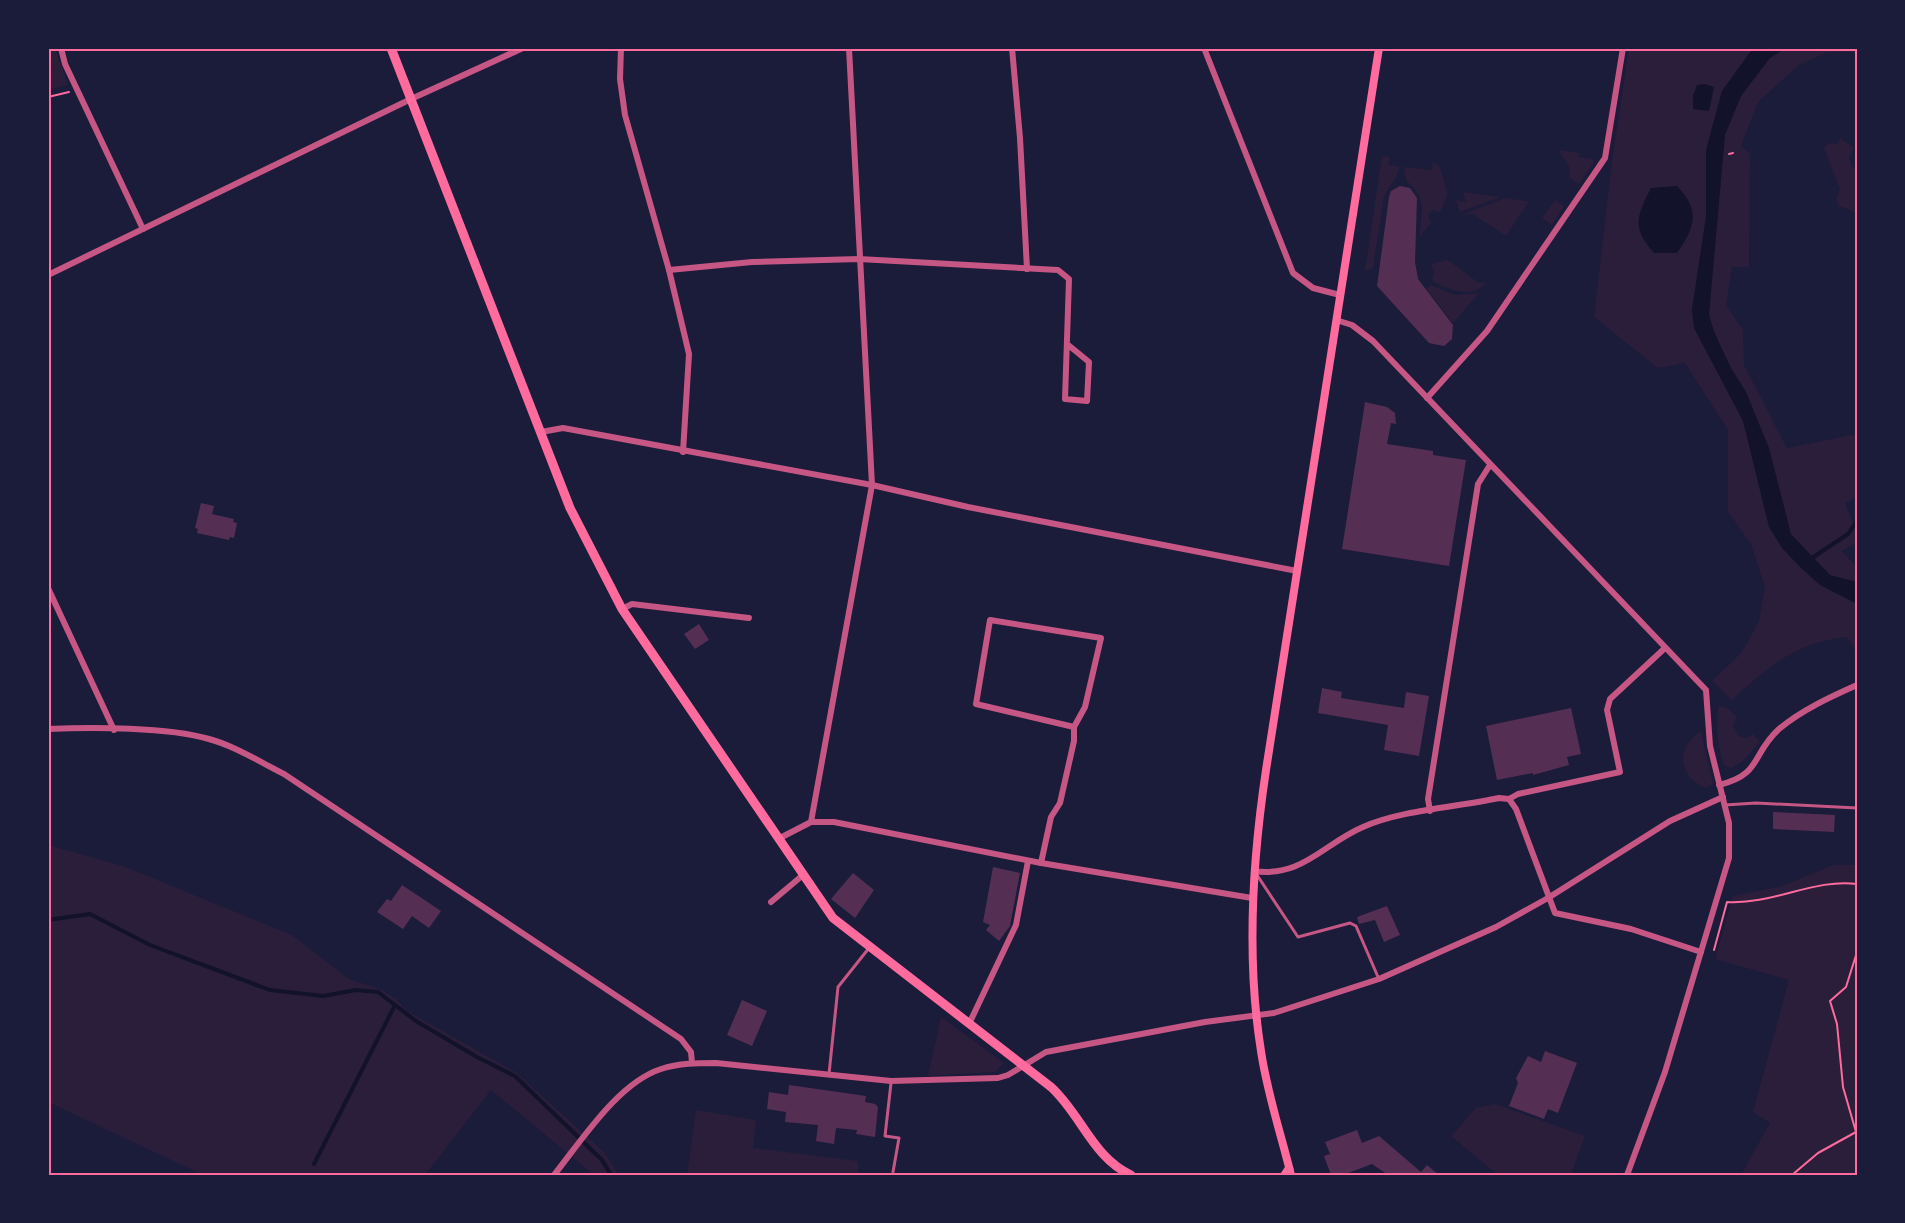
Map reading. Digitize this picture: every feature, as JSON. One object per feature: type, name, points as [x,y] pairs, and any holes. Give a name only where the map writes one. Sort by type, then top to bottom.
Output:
[{"type":"main road","points":[[391,48],[570,508],[622,609],[833,918],[1059,1094],[1106,1158],[1131,1175]]},
{"type":"main road","points":[[1288,1173],[1265,1072],[1256,1015],[1252,898],[1254,871],[1261,807],[1379,48]]},
{"type":"street","points":[[61,48],[77,90],[143,229]]},
{"type":"street","points":[[48,275],[411,99],[523,48]]},
{"type":"street","points":[[621,48],[620,79],[625,115],[669,270],[688,354],[683,452]]},
{"type":"street","points":[[811,822],[872,485],[849,48]]},
{"type":"street","points":[[1012,48],[1020,138],[1027,268]]},
{"type":"street","points":[[1204,48],[1293,273],[1313,288],[1340,295]]},
{"type":"street","points":[[1426,398],[1487,332],[1605,159],[1623,48]]},
{"type":"street","points":[[669,270],[752,262],[860,259],[1058,270],[1069,279],[1065,399],[1087,401],[1089,362],[1067,344]]},
{"type":"street","points":[[1336,320],[1363,332],[1706,690],[1710,711],[1709,738],[1730,833],[1729,858],[1665,1072],[1627,1175]]},
{"type":"street","points":[[541,432],[563,428],[683,452],[872,485],[979,509],[1297,571]]},
{"type":"street","points":[[1430,811],[1428,799],[1478,484],[1490,465]]},
{"type":"street","points":[[48,588],[114,730]]},
{"type":"street","points":[[622,609],[632,604],[749,618]]},
{"type":"street","points":[[1041,863],[1051,817],[1060,803],[1074,741],[1074,727],[1085,707],[1101,639],[990,621],[976,704],[1074,727]]},
{"type":"street","points":[[1254,871],[1269,873],[1293,869],[1362,827],[1430,811],[1499,798],[1509,799],[1518,794],[1620,772],[1607,710],[1610,699],[1665,648]]},
{"type":"street","points":[[1719,785],[1744,777],[1767,743],[1788,722],[1824,700],[1857,685]]},
{"type":"street","points":[[48,729],[169,731],[211,739],[284,774],[681,1039],[691,1052],[692,1064]]},
{"type":"street","points":[[554,1175],[591,1128],[635,1082],[660,1069],[692,1064],[734,1065],[891,1081],[998,1078],[1046,1052],[1205,1022],[1256,1015],[1315,1001],[1379,979],[1496,927],[1548,898],[1670,821],[1723,797]]},
{"type":"street","points":[[1509,799],[1516,808],[1555,913],[1631,929],[1701,952]]},
{"type":"street","points":[[778,839],[811,822],[834,822],[1028,861],[1252,898]]},
{"type":"street","points":[[969,1024],[1016,925],[1028,861]]},
{"type":"street","points":[[771,902],[803,876]]},
{"type":"lane","points":[[1725,805],[1756,803],[1857,808]]},
{"type":"lane","points":[[1254,871],[1298,937],[1350,923],[1356,926],[1379,979]]},
{"type":"lane","points":[[829,1076],[838,987],[870,948]]},
{"type":"lane","points":[[891,1081],[885,1136],[899,1138],[894,1172]]},
{"type":"path","points":[[48,97],[77,90]]},
{"type":"path","points":[[1729,154],[1733,153]]},
{"type":"path","points":[[1713,950],[1727,902],[1756,902],[1830,885],[1857,884]]},
{"type":"path","points":[[1792,1175],[1818,1153],[1856,1132],[1843,1087],[1837,1024],[1830,1001],[1846,987],[1857,952]]},
{"type":"shaded area","points":[[48,48],[55,48],[68,85],[48,90]]},
{"type":"shaded area","points":[[1629,48],[1857,48],[1857,52],[1828,52],[1799,65],[1758,102],[1741,146],[1750,154],[1749,267],[1732,267],[1726,305],[1743,330],[1744,365],[1787,448],[1857,434],[1857,497],[1845,503],[1857,531],[1857,543],[1841,551],[1857,567],[1857,653],[1847,637],[1813,644],[1784,658],[1732,700],[1712,681],[1742,652],[1759,621],[1765,587],[1751,544],[1728,512],[1728,430],[1685,363],[1658,368],[1594,317],[1612,161]]},
{"type":"shaded area","points":[[1753,48],[1786,48],[1770,58],[1741,96],[1725,135],[1709,315],[1715,334],[1731,368],[1746,392],[1769,448],[1791,534],[1830,575],[1857,582],[1857,604],[1820,585],[1782,548],[1769,527],[1743,421],[1694,328],[1692,309],[1706,216],[1706,150],[1722,91]]},
{"type":"shaded area","points":[[1705,84],[1714,87],[1709,111],[1693,109],[1693,96],[1697,85]]},
{"type":"shaded area","points":[[1840,138],[1854,148],[1849,158],[1855,170],[1857,213],[1839,206],[1836,199],[1840,189],[1824,148],[1829,143],[1837,144]]},
{"type":"shaded area","points":[[1558,150],[1579,153],[1579,157],[1593,159],[1594,162],[1579,184],[1570,178],[1569,166]]},
{"type":"shaded area","points":[[1382,156],[1389,157],[1389,165],[1399,166],[1397,175],[1384,197],[1373,268],[1365,271]]},
{"type":"shaded area","points":[[1433,162],[1440,167],[1448,195],[1440,212],[1432,210],[1428,216],[1431,223],[1420,236],[1422,205],[1418,194],[1406,180],[1404,167],[1432,170]]},
{"type":"shaded area","points":[[1677,186],[1692,211],[1693,218],[1688,235],[1677,253],[1654,253],[1639,229],[1642,207],[1651,188]]},
{"type":"shaded area","points":[[1463,192],[1500,197],[1460,212],[1456,200],[1466,202]]},
{"type":"shaded area","points":[[1505,198],[1529,201],[1506,236],[1473,214],[1461,215]]},
{"type":"shaded area","points":[[1555,200],[1564,206],[1552,225],[1542,218]]},
{"type":"shaded area","points":[[1448,260],[1479,283],[1486,282],[1475,291],[1468,292],[1452,290],[1432,281],[1434,273],[1431,264]]},
{"type":"shaded area","points":[[1431,285],[1455,295],[1479,293],[1453,323],[1426,288]]},
{"type":"shaded area","points":[[1718,706],[1728,708],[1737,717],[1733,726],[1739,736],[1746,738],[1753,734],[1760,742],[1742,762],[1731,768],[1724,765],[1718,744]]},
{"type":"shaded area","points":[[1701,731],[1713,784],[1706,788],[1689,776],[1683,761],[1687,745]]},
{"type":"shaded area","points":[[48,845],[123,866],[292,935],[349,979],[382,990],[396,999],[407,1011],[517,1073],[605,1153],[619,1175],[594,1175],[491,1090],[425,1175],[203,1175],[48,1102]]},
{"type":"shaded area","points":[[1833,865],[1857,865],[1857,1175],[1741,1175],[1770,1123],[1753,1112],[1789,980],[1715,959],[1733,896],[1782,886]]},
{"type":"shaded area","points":[[941,1017],[1004,1063],[995,1072],[928,1076]]},
{"type":"shaded area","points":[[1495,1104],[1585,1136],[1571,1175],[1498,1175],[1451,1136],[1476,1108]]},
{"type":"shaded area","points":[[696,1110],[756,1120],[753,1148],[858,1161],[859,1175],[687,1175]]},
{"type":"building","points":[[1400,186],[1410,188],[1417,198],[1415,262],[1418,279],[1453,325],[1452,339],[1444,346],[1429,343],[1377,286],[1389,197],[1391,191]]},
{"type":"building","points":[[1365,402],[1387,407],[1395,413],[1396,424],[1391,423],[1387,444],[1433,451],[1433,455],[1466,460],[1449,566],[1342,549]]},
{"type":"building","points":[[201,503],[214,506],[212,514],[234,519],[233,522],[237,523],[234,538],[230,537],[229,540],[197,533],[198,529],[195,528]]},
{"type":"building","points":[[699,624],[709,640],[695,649],[684,634]]},
{"type":"building","points":[[1322,688],[1342,692],[1341,698],[1404,708],[1406,692],[1429,696],[1419,756],[1384,750],[1388,725],[1318,713]]},
{"type":"building","points":[[1571,708],[1581,754],[1567,757],[1569,765],[1533,775],[1533,773],[1497,780],[1486,726]]},
{"type":"building","points":[[1773,812],[1835,815],[1834,832],[1773,829]]},
{"type":"building","points":[[993,867],[1020,873],[1010,926],[999,941],[986,930],[990,925],[983,922]]},
{"type":"building","points":[[853,873],[874,890],[855,918],[831,899]]},
{"type":"building","points":[[402,885],[441,911],[429,928],[412,916],[403,929],[377,912],[387,899],[391,901]]},
{"type":"building","points":[[1387,906],[1400,935],[1384,942],[1375,920],[1359,924],[1357,917]]},
{"type":"building","points":[[742,1000],[767,1011],[752,1046],[727,1035]]},
{"type":"building","points":[[1545,1051],[1577,1063],[1558,1113],[1548,1109],[1544,1119],[1509,1106],[1518,1083],[1516,1078],[1528,1056],[1541,1062]]},
{"type":"building","points":[[789,1085],[866,1096],[865,1102],[878,1107],[875,1137],[856,1134],[857,1130],[836,1128],[834,1144],[816,1141],[818,1125],[785,1122],[786,1112],[767,1109],[769,1092],[788,1095]]},
{"type":"building","points":[[1357,1130],[1362,1143],[1379,1136],[1421,1172],[1427,1165],[1439,1175],[1388,1175],[1372,1164],[1343,1175],[1331,1175],[1324,1156],[1330,1154],[1325,1142]]},
{"type":"waterway","points":[[1812,558],[1848,534],[1857,521]]},
{"type":"waterway","points":[[48,920],[90,914],[150,945],[270,990],[323,996],[356,990],[378,992],[416,1021],[477,1057],[515,1076],[602,1160],[611,1175]]},
{"type":"waterway","points":[[314,1164],[395,1005]]}]
